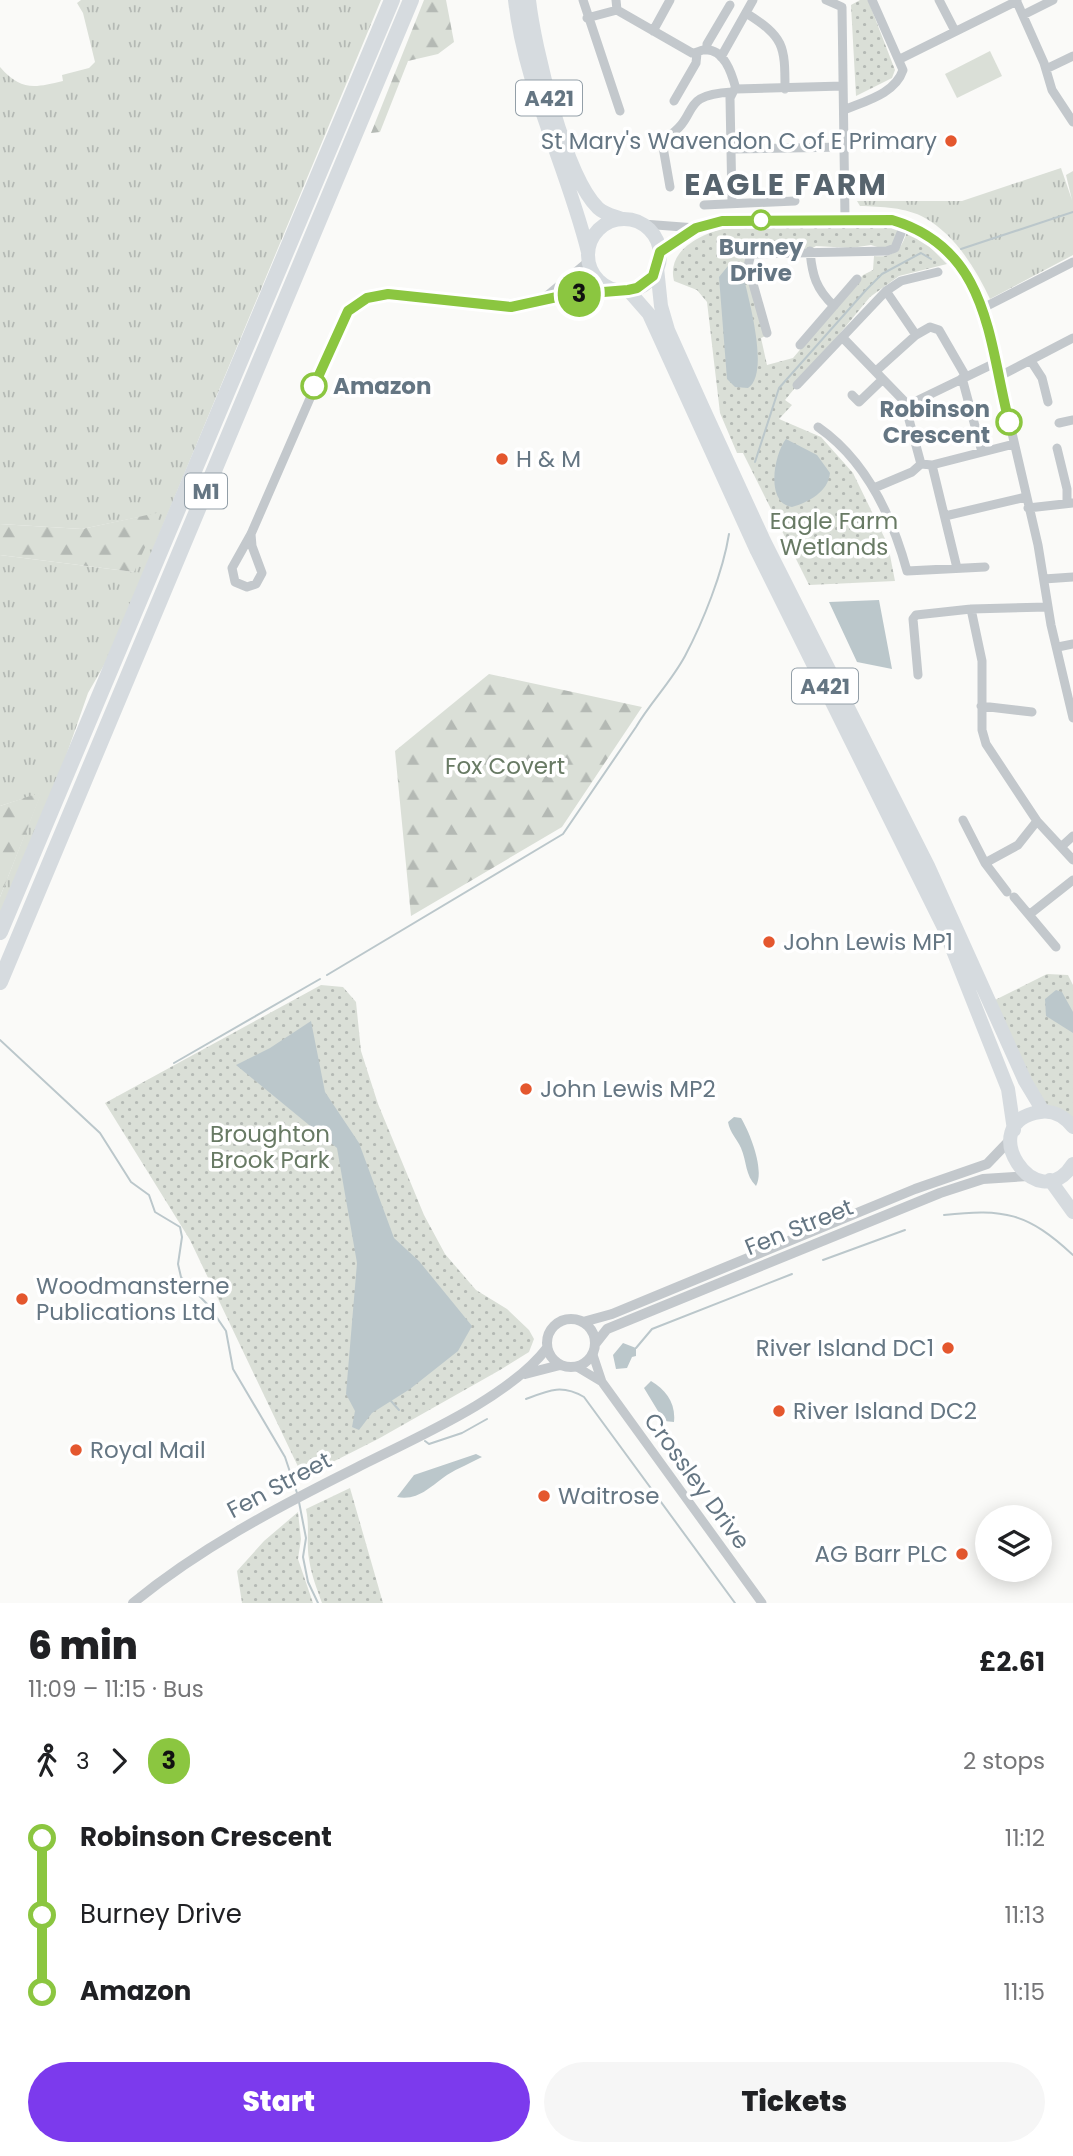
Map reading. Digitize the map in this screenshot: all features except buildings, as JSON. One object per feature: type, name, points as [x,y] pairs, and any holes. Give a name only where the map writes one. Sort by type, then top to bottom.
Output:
[{"type":"highway","name":"M1","points":[[0,932],[392,0]]},
{"type":"highway","name":"M1","points":[[0,982],[411,0]]},
{"type":"highway","name":"A421","points":[[515,0],[538,104],[570,188],[589,256]]},
{"type":"highway","name":"A421","points":[[529,0],[550,101],[566,146],[598,208],[622,219]]},
{"type":"highway","points":[[622,219],[643,224],[652,232],[660,252],[657,268],[646,283],[623,290],[599,280],[589,256],[595,234],[602,226],[622,219]]},
{"type":"highway","name":"A421","points":[[657,268],[661,306],[668,330],[703,408],[764,541],[928,866],[1040,1108]]},
{"type":"highway","name":"A421","points":[[623,290],[649,314],[757,551],[944,928],[1008,1089],[1014,1161],[1028,1176]]},
{"type":"highway","points":[[1012,1129],[1040,1108],[1062,1116],[1072,1125]]},
{"type":"highway","points":[[1052,1183],[1073,1164]]},
{"type":"highway","points":[[1028,1176],[1052,1183],[1071,1210]]},
{"type":"street","points":[[583,0],[620,111]]},
{"type":"street","points":[[653,31],[670,0]]},
{"type":"street","points":[[721,57],[753,0]]},
{"type":"street","points":[[826,0],[842,3],[845,218]]},
{"type":"street","points":[[844,110],[886,92],[899,81],[903,70],[873,0]]},
{"type":"street","points":[[939,0],[955,31]]},
{"type":"street","points":[[900,59],[1016,0],[1046,69],[1052,90],[1073,122]]},
{"type":"street","points":[[1023,15],[1053,0]]},
{"type":"street","points":[[587,18],[616,5],[653,31],[692,53],[702,51],[721,57],[731,68],[734,91],[732,203]]},
{"type":"street","points":[[674,101],[730,5]]},
{"type":"street","points":[[746,13],[772,30],[780,40],[785,52],[785,89]]},
{"type":"street","points":[[1046,69],[1073,56]]},
{"type":"street","points":[[670,187],[663,147],[666,138],[678,130],[698,98],[707,94],[734,91],[843,86]]},
{"type":"street","points":[[731,149],[845,147]]},
{"type":"street","points":[[704,205],[795,201]]},
{"type":"street","points":[[660,252],[696,228],[722,221],[845,218],[905,223],[939,243],[954,258],[972,280],[983,307],[1073,718]]},
{"type":"street","points":[[767,333],[748,266],[751,254],[887,251],[895,248],[905,223]]},
{"type":"street","points":[[643,224],[696,228]]},
{"type":"street","points":[[810,251],[813,276],[822,294],[834,306]]},
{"type":"street","points":[[542,300],[589,256]]},
{"type":"street","points":[[983,307],[1073,262]]},
{"type":"street","points":[[797,385],[886,291],[901,281],[938,272]]},
{"type":"street","points":[[800,345],[857,279]]},
{"type":"street","points":[[251,534],[251,546],[262,568],[261,577],[256,584],[247,587],[239,585],[232,577],[232,568],[251,534],[348,311],[367,298],[388,294],[511,307],[542,300],[623,290]]},
{"type":"street","points":[[886,291],[916,335]]},
{"type":"street","points":[[876,371],[916,335],[930,327],[939,330],[963,377],[982,452]]},
{"type":"street","points":[[843,338],[906,406],[922,464]]},
{"type":"street","points":[[998,377],[1073,338]]},
{"type":"street","points":[[1031,361],[1042,378],[1048,402]]},
{"type":"street","points":[[906,406],[995,363]]},
{"type":"street","points":[[852,395],[859,402],[883,379]]},
{"type":"street","points":[[1059,423],[1073,420]]},
{"type":"street","points":[[818,428],[849,453],[874,488],[889,514],[907,571],[985,567]]},
{"type":"street","points":[[874,488],[912,472],[922,464],[932,465],[1014,444]]},
{"type":"street","points":[[1028,508],[1070,503],[1057,448]]},
{"type":"street","points":[[932,465],[957,568]]},
{"type":"street","points":[[945,516],[1026,497]]},
{"type":"street","points":[[237,559],[249,556],[257,561]]},
{"type":"street","points":[[1044,579],[1073,577]]},
{"type":"street","points":[[918,675],[913,619],[916,615],[971,609],[1048,607]]},
{"type":"street","points":[[971,609],[982,661],[981,706],[986,744],[1037,821],[1073,860]]},
{"type":"street","points":[[1058,647],[1073,644]]},
{"type":"street","points":[[981,706],[1032,712]]},
{"type":"street","points":[[963,820],[985,863],[1056,947]]},
{"type":"street","points":[[985,863],[1018,845],[1037,821]]},
{"type":"street","points":[[1061,847],[1073,836]]},
{"type":"street","points":[[1030,914],[1073,880]]},
{"type":"street","name":"Fen Street","points":[[583,1322],[612,1314],[915,1189],[987,1164],[1012,1129]]},
{"type":"street","name":"Fen Street","points":[[596,1343],[607,1329],[904,1206],[983,1179],[1028,1176]]},
{"type":"street","points":[[571,1319],[583,1322],[594,1335],[596,1343],[593,1355],[601,1382],[577,1367],[560,1365],[547,1348],[550,1332],[558,1322],[571,1319]]},
{"type":"street","name":"Fen Street","points":[[525,1374],[547,1348]]},
{"type":"street","points":[[577,1367],[593,1355]]},
{"type":"street","name":"Fen Street","points":[[133,1603],[171,1572],[215,1543],[420,1436],[525,1374],[560,1365]]},
{"type":"street","name":"Crossley Drive","points":[[601,1382],[762,1603]]},
{"type":"green space","points":[[81,0],[381,0],[107,660],[88,693],[65,759],[0,914],[0,897],[41,793],[0,806],[0,555],[134,572],[144,516],[82,529],[0,524],[0,67],[15,80],[28,86],[63,81],[62,75],[89,68],[95,62],[83,13],[77,3]]},
{"type":"green space","points":[[424,0],[446,0],[454,42],[438,54],[408,61],[380,132],[371,133]]},
{"type":"green space","points":[[860,0],[868,0],[895,70],[892,78],[856,96],[851,5]]},
{"type":"green space","points":[[990,51],[1002,76],[957,98],[945,74]]},
{"type":"green space","points":[[1061,168],[1072,200],[1066,175],[1073,171],[1073,255],[990,299],[964,254],[936,225],[910,212],[860,206],[857,201],[962,201]]},
{"type":"green space","name":"Eagle Farm Wetlands","points":[[891,224],[900,231],[892,246],[884,249],[871,245],[851,248],[816,246],[811,249],[790,249],[787,246],[762,247],[748,251],[771,334],[761,338],[767,365],[793,358],[863,275],[873,270],[874,256],[892,254],[902,244],[907,232],[924,241],[947,264],[899,276],[870,297],[785,400],[792,405],[779,419],[821,437],[853,473],[888,545],[895,581],[809,585],[743,453],[737,453],[720,413],[707,302],[697,290],[674,281],[673,270],[676,260],[688,245],[727,227]]},
{"type":"green space","points":[[161,512],[134,572],[0,555],[0,524],[82,529]]},
{"type":"green space","name":"Fox Covert","points":[[489,674],[642,707],[562,827],[411,916],[395,751]]},
{"type":"green space","points":[[42,792],[0,897],[0,806]]},
{"type":"green space","points":[[1047,974],[1068,975],[1073,985],[1073,1118],[1042,1106],[995,1000]]},
{"type":"green space","name":"Broughton Brook Park","points":[[321,985],[343,987],[356,1002],[361,1051],[378,1104],[424,1215],[445,1254],[476,1290],[507,1309],[529,1330],[534,1339],[529,1352],[500,1370],[378,1439],[303,1477],[190,1240],[105,1103]]},
{"type":"green space","points":[[350,1488],[383,1603],[322,1603],[313,1576],[308,1553],[306,1509]]},
{"type":"green space","points":[[298,1512],[301,1539],[298,1559],[313,1603],[242,1603],[237,1571],[264,1541]]},
{"type":"shaded area","points":[[728,266],[742,270],[756,332],[757,367],[755,380],[748,388],[735,387],[727,379],[719,277]]},
{"type":"shaded area","points":[[786,439],[817,455],[830,473],[822,491],[792,507],[783,504],[778,497],[774,477],[778,455]]},
{"type":"shaded area","points":[[879,600],[892,669],[857,662],[829,602]]},
{"type":"shaded area","points":[[1056,990],[1062,992],[1073,1012],[1073,1033],[1046,1016],[1045,999]]},
{"type":"shaded area","points":[[311,1021],[325,1092],[359,1143],[394,1238],[419,1261],[472,1326],[458,1351],[410,1389],[372,1413],[359,1430],[352,1427],[355,1411],[346,1394],[357,1263],[337,1148],[236,1065],[270,1048]]},
{"type":"shaded area","points":[[734,1117],[741,1118],[758,1161],[756,1186],[729,1126],[728,1122]]},
{"type":"shaded area","points":[[623,1343],[636,1348],[636,1356],[632,1357],[627,1368],[616,1369],[613,1355]]},
{"type":"shaded area","points":[[651,1381],[669,1398],[674,1422],[664,1421],[644,1388]]},
{"type":"shaded area","points":[[476,1454],[482,1457],[451,1472],[424,1492],[411,1497],[397,1497],[414,1475]]},
{"type":"waterway","points":[[961,249],[1073,212]]},
{"type":"waterway","points":[[755,462],[779,388],[882,274],[921,253],[931,259]]},
{"type":"waterway","points":[[327,975],[563,834],[685,656],[712,596],[729,534]]},
{"type":"waterway","points":[[174,1063],[320,979]]},
{"type":"waterway","points":[[0,1040],[100,1133],[131,1182],[149,1195],[155,1212],[180,1227],[182,1237],[178,1264],[181,1277],[209,1306],[226,1331],[233,1369],[285,1457],[297,1493]]},
{"type":"waterway","points":[[944,1215],[983,1212],[1014,1217],[1042,1230],[1073,1255]]},
{"type":"waterway","points":[[823,1260],[905,1230]]},
{"type":"waterway","points":[[636,1348],[652,1329],[792,1274]]},
{"type":"waterway","points":[[526,1399],[555,1390],[569,1391],[584,1397],[735,1603]]},
{"type":"waterway","points":[[391,1401],[399,1410]]},
{"type":"waterway","points":[[425,1441],[429,1444],[462,1433],[487,1419]]},
{"type":"waterway","points":[[299,1502],[306,1538],[303,1557],[308,1582],[318,1603]]},
{"type":"bus line","name":"3","points":[[314,386],[348,311],[367,298],[388,294],[511,307],[566,295],[628,290],[646,283],[653,276],[660,260],[660,252],[696,228],[722,221],[845,218],[892,220],[911,226],[939,243],[972,280],[983,307],[1009,422]]},
{"type":"place","name":"St Mary's Wavendon C of E Primary","points":[[951,141]]},
{"type":"place","name":"Burney Drive","points":[[761,220]]},
{"type":"place","name":"Amazon","points":[[314,386]]},
{"type":"place","name":"Robinson Crescent","points":[[1009,422]]},
{"type":"place","name":"H & M","points":[[502,459]]},
{"type":"place","name":"John Lewis MP1","points":[[769,942]]},
{"type":"place","name":"John Lewis MP2","points":[[526,1089]]},
{"type":"place","name":"Woodmansterne Publications Ltd","points":[[22,1299]]},
{"type":"place","name":"River Island DC1","points":[[948,1348]]},
{"type":"place","name":"River Island DC2","points":[[779,1411]]},
{"type":"place","name":"Royal Mail","points":[[76,1450]]},
{"type":"place","name":"Waitrose","points":[[544,1496]]},
{"type":"place","name":"AG Barr PLC","points":[[962,1554]]},
{"type":"district","name":"EAGLE FARM","points":[[786,184]]}]
